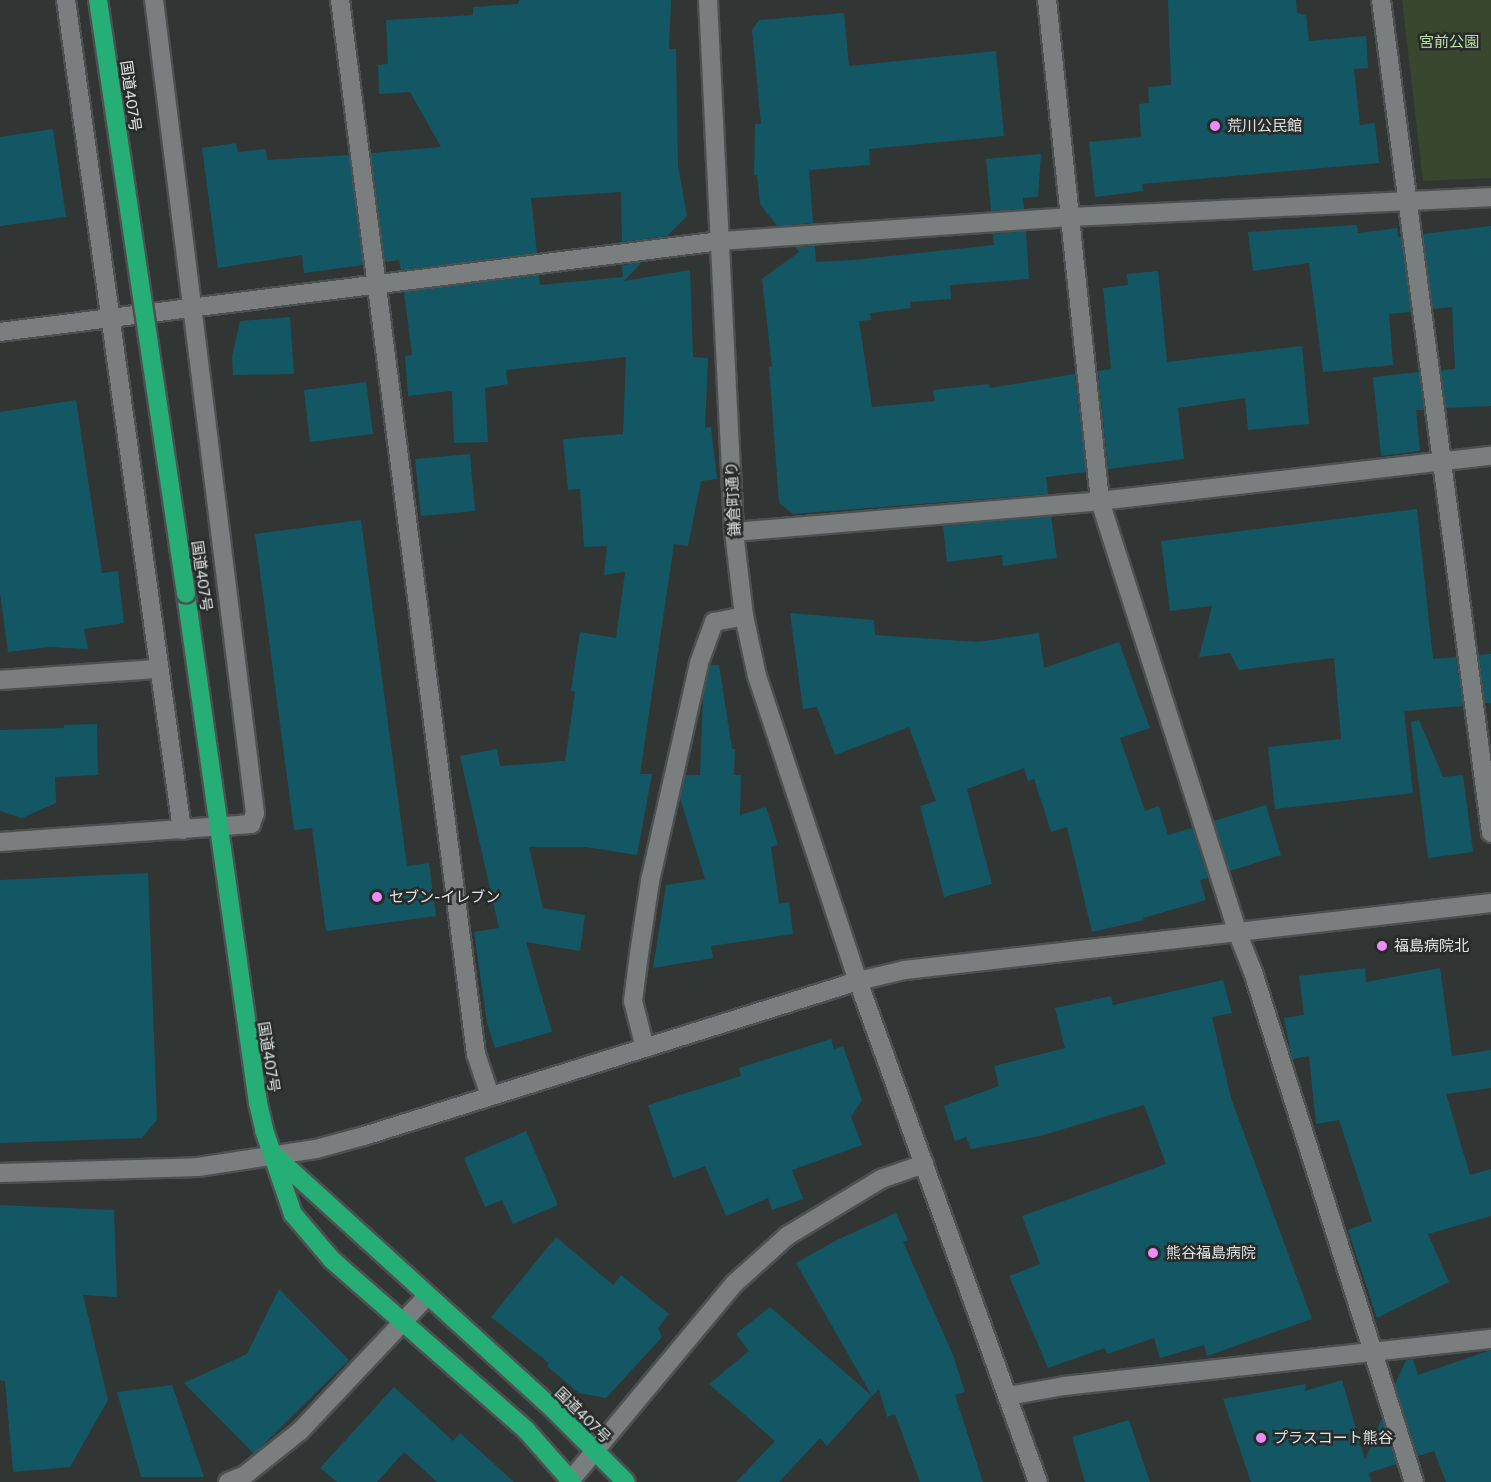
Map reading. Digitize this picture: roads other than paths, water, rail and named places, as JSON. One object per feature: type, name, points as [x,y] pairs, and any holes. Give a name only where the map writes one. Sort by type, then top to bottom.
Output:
[{"type":"highway","name":"国道407号","points":[[99,0],[220,827],[249,1046],[264,1130],[293,1215],[301,1228],[332,1260],[525,1430],[571,1481]]},
{"type":"highway","name":"国道407号","points":[[274,1156],[555,1411],[594,1452],[627,1482]]},
{"type":"street","points":[[66,0],[182,830]]},
{"type":"street","points":[[0,842],[251,824],[255,813],[154,0]]},
{"type":"street","points":[[340,0],[374,284],[476,1054],[490,1096]]},
{"type":"street","name":"鎌倉町通り","points":[[708,0],[734,532],[744,616],[757,676],[858,981],[1038,1482]]},
{"type":"street","points":[[1047,0],[1100,501],[1238,934],[1253,972],[1414,1482]]},
{"type":"street","points":[[1381,0],[1491,833]]},
{"type":"street","points":[[0,332],[720,242],[1069,217],[1409,203],[1491,197]]},
{"type":"street","points":[[734,532],[1100,501],[1491,456]]},
{"type":"street","points":[[645,1048],[633,1001],[639,954],[650,880],[699,663],[714,622],[744,616]]},
{"type":"street","points":[[0,680],[158,669]]},
{"type":"street","points":[[0,1173],[198,1167],[274,1156],[364,1136],[858,981],[905,970],[1238,934],[1491,903]]},
{"type":"street","points":[[571,1481],[735,1283],[787,1236],[881,1179],[924,1164]]},
{"type":"street","points":[[228,1482],[245,1474],[300,1431],[426,1296]]},
{"type":"street","points":[[1008,1396],[1064,1386],[1491,1339]]},
{"type":"place","name":"荒川公民館","points":[[1215,126]]},
{"type":"place","name":"セブン-イレブン","points":[[377,897]]},
{"type":"place","name":"福島病院北","points":[[1382,946]]},
{"type":"place","name":"熊谷福島病院","points":[[1153,1253]]},
{"type":"place","name":"プラスコート熊谷","points":[[1261,1438]]},
{"type":"park label","name":"宮前公園","points":[[1449,42]]}]
